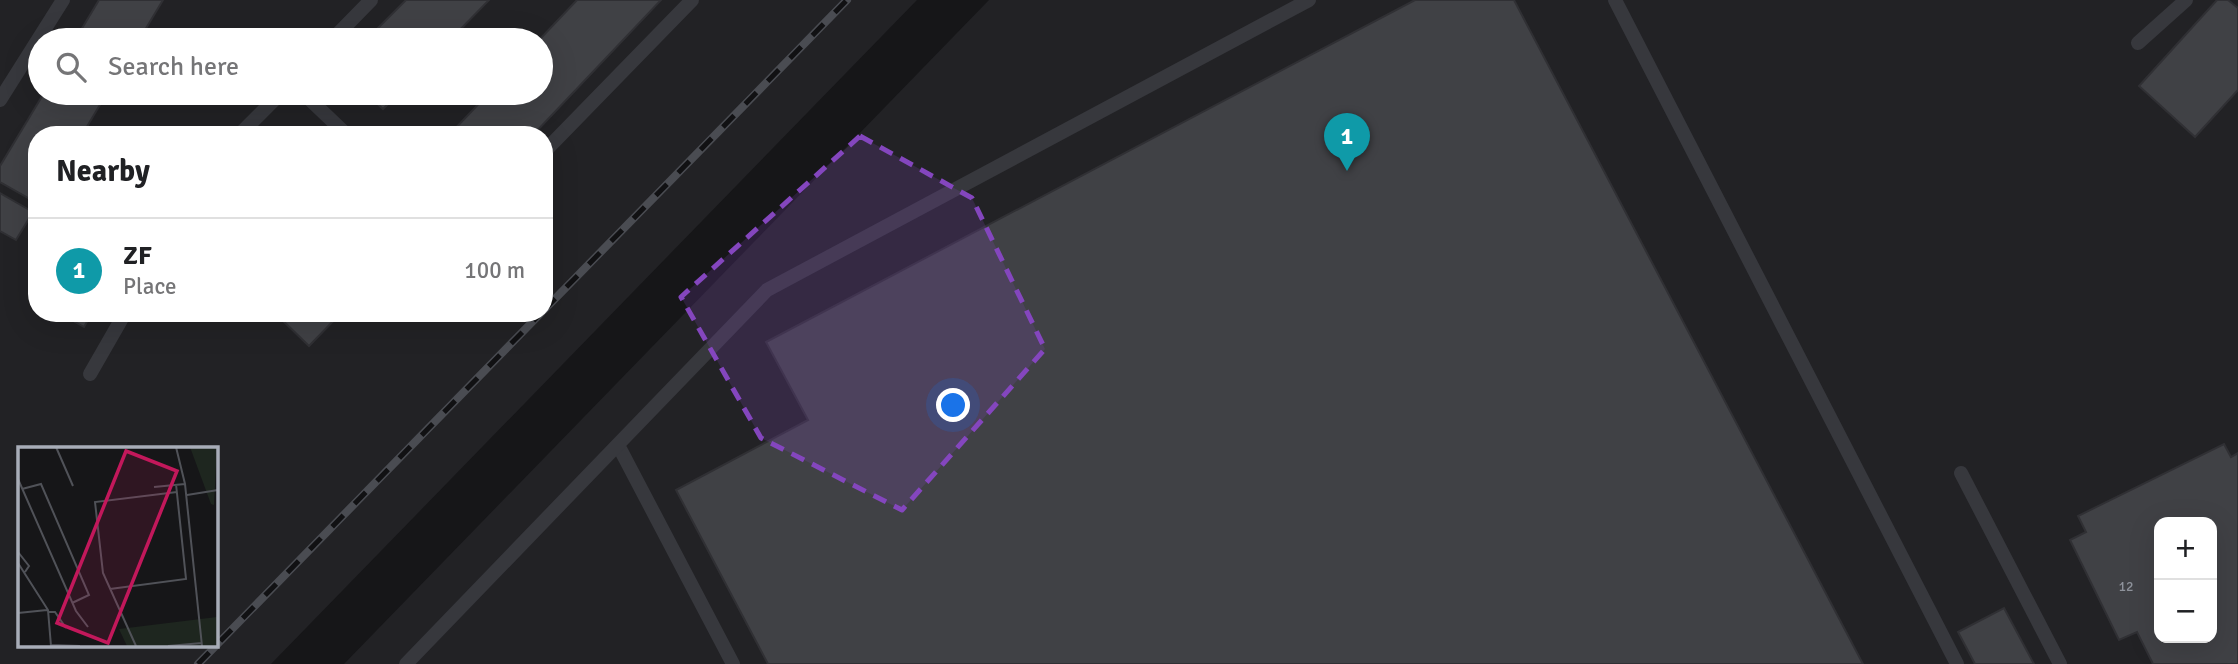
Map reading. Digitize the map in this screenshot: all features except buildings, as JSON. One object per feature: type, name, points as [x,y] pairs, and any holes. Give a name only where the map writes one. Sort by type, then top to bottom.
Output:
[{"type":"lane","points":[[45,28],[62,0]]},
{"type":"lane","points":[[344,28],[372,0]]},
{"type":"lane","points":[[553,143],[692,0]]},
{"type":"lane","points":[[406,664],[767,290],[1308,0]]},
{"type":"lane","points":[[1615,0],[1957,664]]},
{"type":"lane","points":[[2138,43],[2186,0]]},
{"type":"lane","points":[[0,100],[28,55]]},
{"type":"lane","points":[[248,126],[269,105]]},
{"type":"lane","points":[[316,105],[338,126]]},
{"type":"lane","points":[[90,374],[120,322]]},
{"type":"lane","points":[[618,445],[733,664]]},
{"type":"lane","points":[[1961,473],[2060,664]]},
{"type":"highlighted area","points":[[860,136],[972,198],[1045,349],[902,510],[761,438],[681,297]]},
{"type":"shaded area","points":[[0,0],[917,0],[271,664],[0,664]]},
{"type":"shaded area","points":[[989,0],[2238,0],[2238,664],[344,664]]},
{"type":"railway","points":[[553,301],[847,0]]},
{"type":"railway","points":[[217,645],[532,322]]},
{"type":"railway","points":[[198,664],[216,646]]},
{"type":"place","name":"ZF","points":[[1347,171]]}]
